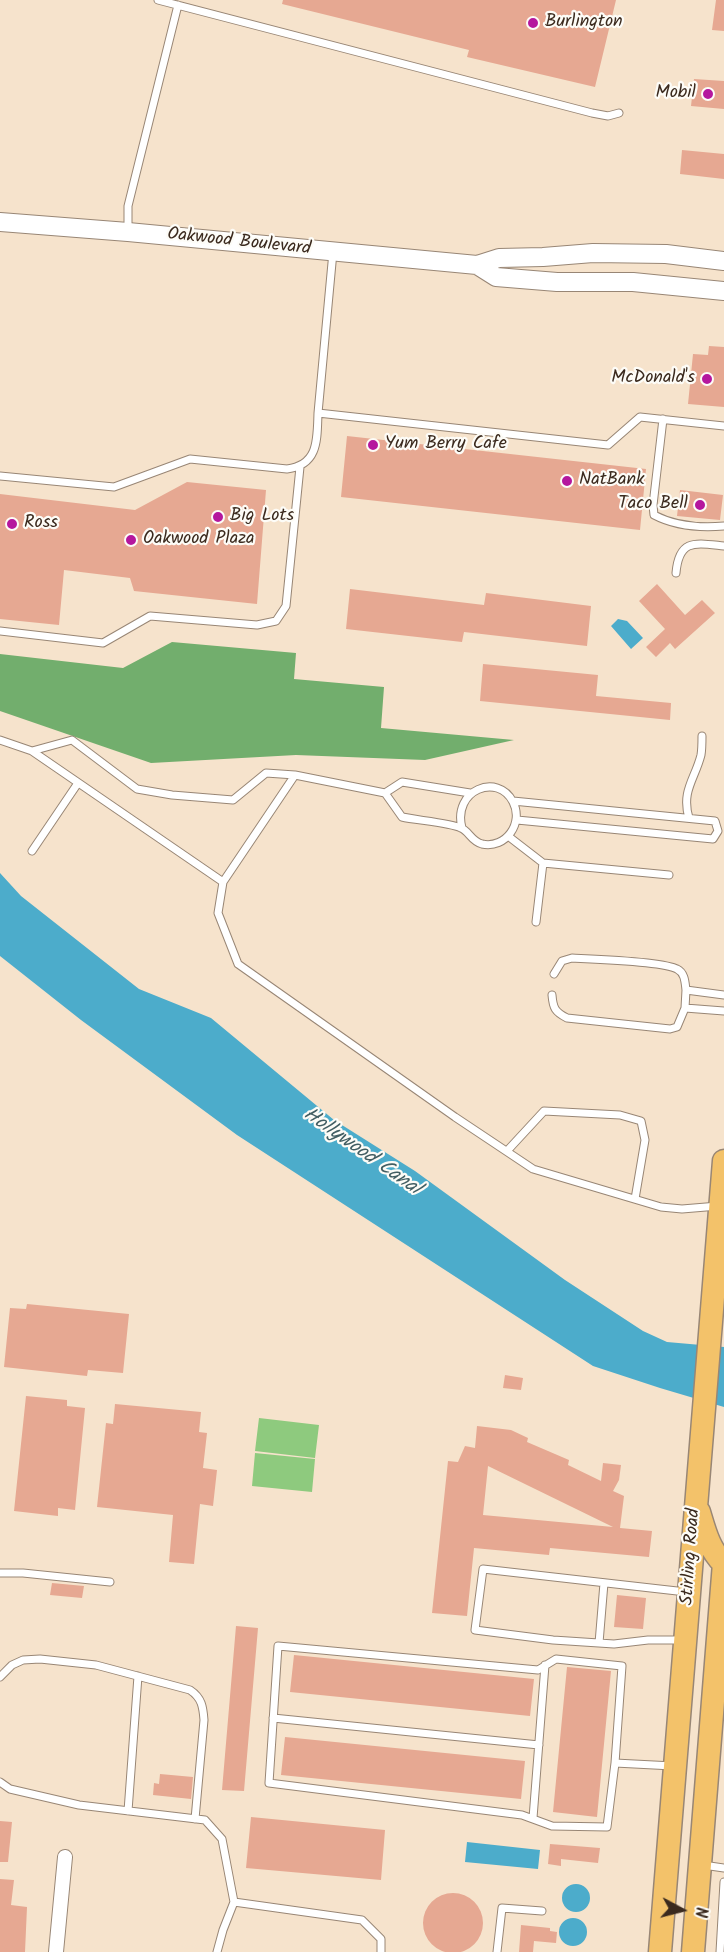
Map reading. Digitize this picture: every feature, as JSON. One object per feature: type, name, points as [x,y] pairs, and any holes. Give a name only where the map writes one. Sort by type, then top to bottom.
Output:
[{"type":"main road","name":"Stirling Road","points":[[660,1952],[724,1161]]},
{"type":"main road","points":[[696,1502],[706,1537],[715,1555],[724,1563]]},
{"type":"main road","name":"Stirling Road","points":[[693,1952],[724,1563]]},
{"type":"main road","points":[[689,1593],[699,1608],[717,1655]]},
{"type":"street","name":"Oakwood Boulevard","points":[[0,222],[477,265],[499,258],[593,253],[666,254],[724,261]]},
{"type":"street","name":"Oakwood Boulevard","points":[[477,265],[496,277],[557,282],[633,282],[724,291]]},
{"type":"street","points":[[56,1952],[65,1857]]},
{"type":"lane","points":[[158,0],[592,113],[608,116],[619,113]]},
{"type":"lane","points":[[128,232],[128,206],[178,5]]},
{"type":"lane","points":[[0,476],[114,487],[190,459],[287,469],[300,467],[306,463],[313,453],[316,441],[333,252]]},
{"type":"lane","points":[[318,413],[608,445],[640,417],[724,426]]},
{"type":"lane","points":[[663,419],[653,504],[654,515],[669,523],[724,526]]},
{"type":"lane","points":[[0,631],[103,643],[150,616],[257,626],[276,621],[286,606],[300,467]]},
{"type":"lane","points":[[676,573],[680,553],[688,545],[698,543],[724,546]]},
{"type":"lane","points":[[689,818],[686,807],[687,792],[701,754],[702,736]]},
{"type":"lane","points":[[0,740],[32,751],[223,882]]},
{"type":"lane","points":[[32,751],[72,740],[137,789],[172,795],[233,800],[266,773],[295,775],[385,793],[402,782],[470,793]]},
{"type":"lane","points":[[295,775],[223,882],[218,913],[238,964],[455,1117],[533,1169],[661,1208],[682,1209],[722,1202]]},
{"type":"lane","points":[[32,851],[78,783]]},
{"type":"lane","points":[[479,788],[498,789],[507,793],[513,801],[517,820],[508,836],[492,844],[483,844],[468,835],[462,828],[460,810],[470,793],[479,788]]},
{"type":"lane","points":[[385,793],[402,818],[462,828]]},
{"type":"lane","points":[[513,801],[715,821],[721,831],[713,839],[517,820]]},
{"type":"lane","points":[[508,836],[543,862],[669,875]]},
{"type":"lane","points":[[536,922],[543,862]]},
{"type":"lane","points":[[552,995],[552,1006],[557,1013],[567,1018],[670,1029],[677,1027],[685,1008],[685,977],[678,969],[663,965],[573,958],[562,961],[555,974]]},
{"type":"lane","points":[[686,990],[724,995]]},
{"type":"lane","points":[[685,1008],[724,1011]]},
{"type":"lane","points":[[507,1151],[544,1111],[620,1115],[641,1121],[645,1140],[635,1199]]},
{"type":"lane","points":[[685,1640],[599,1643],[476,1630],[483,1569],[689,1593]]},
{"type":"lane","points":[[0,1573],[23,1573],[110,1582]]},
{"type":"lane","points":[[599,1643],[604,1583]]},
{"type":"lane","points":[[278,1646],[538,1670],[546,1665],[556,1659],[622,1666],[615,1763],[607,1827],[552,1826],[522,1815],[269,1783],[278,1646]]},
{"type":"lane","points":[[0,1677],[12,1665],[23,1660],[40,1659],[96,1665],[190,1690],[199,1696],[204,1720],[195,1818]]},
{"type":"lane","points":[[532,1818],[546,1665]]},
{"type":"lane","points":[[128,1810],[138,1676]]},
{"type":"lane","points":[[273,1718],[539,1745]]},
{"type":"lane","points":[[615,1763],[675,1767]]},
{"type":"lane","points":[[0,1782],[10,1789],[79,1805],[204,1820],[222,1839],[234,1902],[217,1952]]},
{"type":"lane","points":[[701,1865],[724,1868]]},
{"type":"lane","points":[[720,1952],[724,1882]]},
{"type":"lane","points":[[234,1902],[362,1920],[381,1939],[381,1952]]},
{"type":"lane","points":[[497,1952],[502,1908],[542,1911]]},
{"type":"green space","points":[[172,642],[296,653],[294,679],[384,687],[381,728],[514,740],[425,760],[296,755],[151,763],[0,711],[0,654],[123,668]]},
{"type":"green space","points":[[259,1418],[319,1425],[315,1458],[255,1451]]},
{"type":"green space","points":[[255,1453],[315,1459],[312,1492],[252,1486]]},
{"type":"water","points":[[618,619],[627,621],[643,638],[631,649],[611,626]]},
{"type":"water","name":"Hollywood Canal","points":[[0,873],[21,896],[139,989],[211,1018],[334,1120],[415,1171],[565,1280],[643,1331],[667,1342],[724,1347],[724,1407],[593,1366],[237,1135],[81,1020],[0,956]]},
{"type":"water","points":[[467,1842],[540,1850],[538,1869],[465,1862]]},
{"type":"water","points":[[576,1884],[586,1888],[590,1898],[586,1908],[576,1912],[566,1908],[562,1898],[566,1888]]},
{"type":"water","points":[[573,1918],[583,1922],[587,1932],[583,1942],[573,1946],[563,1942],[559,1932],[563,1922]]},
{"type":"building","name":"Burlington","points":[[283,0],[616,0],[595,87],[467,57],[469,50],[282,4]]},
{"type":"building","points":[[716,0],[724,0],[724,31],[712,30]]},
{"type":"building","name":"Mobil","points":[[694,79],[724,81],[724,109],[691,106]]},
{"type":"building","points":[[682,150],[724,154],[724,179],[680,174]]},
{"type":"building","name":"McDonald's","points":[[709,346],[724,347],[724,407],[688,404],[693,354],[708,355]]},
{"type":"building","points":[[347,436],[646,469],[640,530],[341,497]]},
{"type":"building","name":"Oakwood Plaza","points":[[187,482],[266,490],[257,604],[134,591],[130,578],[64,570],[59,625],[0,619],[0,494],[135,510]]},
{"type":"building","name":"Taco Bell","points":[[680,490],[723,495],[720,520],[677,516]]},
{"type":"building","points":[[657,584],[685,615],[702,600],[715,613],[675,649],[670,643],[656,657],[646,647],[665,629],[639,601]]},
{"type":"building","points":[[350,589],[484,605],[486,593],[591,606],[587,646],[464,632],[462,642],[346,629]]},
{"type":"building","points":[[483,664],[598,675],[596,696],[671,703],[670,720],[480,701]]},
{"type":"building","points":[[27,1304],[129,1314],[123,1373],[88,1370],[87,1376],[4,1367],[10,1308],[26,1309]]},
{"type":"building","points":[[505,1375],[523,1378],[521,1390],[503,1388]]},
{"type":"building","points":[[26,1396],[67,1400],[67,1406],[85,1408],[75,1510],[58,1508],[58,1516],[14,1511]]},
{"type":"building","points":[[115,1404],[201,1412],[199,1432],[207,1433],[203,1468],[217,1470],[213,1506],[200,1504],[194,1564],[169,1562],[173,1515],[97,1507],[106,1423],[113,1424]]},
{"type":"building","points":[[477,1426],[511,1430],[528,1438],[527,1442],[569,1460],[568,1465],[601,1481],[603,1463],[621,1465],[619,1480],[613,1491],[624,1496],[620,1528],[652,1531],[649,1557],[550,1548],[549,1555],[474,1548],[467,1616],[432,1613],[448,1461],[458,1462],[465,1446],[475,1448]],"holes":[[[488,1466],[613,1527],[483,1515]]]},
{"type":"building","points":[[52,1583],[84,1586],[82,1598],[50,1595]]},
{"type":"building","points":[[617,1595],[646,1598],[643,1629],[614,1627]]},
{"type":"building","points":[[236,1626],[258,1628],[244,1791],[222,1790]]},
{"type":"building","points":[[294,1655],[534,1679],[530,1716],[290,1692]]},
{"type":"building","points":[[567,1667],[611,1671],[597,1817],[553,1812]]},
{"type":"building","points":[[285,1737],[525,1761],[521,1799],[281,1775]]},
{"type":"building","points":[[160,1774],[193,1777],[191,1799],[153,1795],[154,1783],[159,1784]]},
{"type":"building","points":[[251,1817],[385,1830],[381,1880],[246,1868]]},
{"type":"building","points":[[0,1821],[12,1822],[8,1862],[0,1862]]},
{"type":"building","points":[[550,1844],[600,1848],[598,1863],[561,1859],[561,1866],[548,1864]]},
{"type":"building","points":[[0,1879],[14,1880],[11,1905],[27,1907],[25,1952],[0,1952]]},
{"type":"building","points":[[447,1893],[459,1893],[470,1898],[478,1906],[483,1923],[481,1935],[470,1948],[459,1953],[447,1953],[436,1948],[428,1940],[423,1929],[423,1917],[428,1906],[436,1898]]},
{"type":"building","points":[[521,1925],[550,1928],[550,1931],[557,1932],[556,1943],[534,1941],[533,1952],[519,1952]]},
{"type":"place","name":"Burlington","points":[[533,23]]},
{"type":"place","name":"Mobil","points":[[708,94]]},
{"type":"place","name":"McDonald's","points":[[707,379]]},
{"type":"place","name":"Yum Berry Cafe","points":[[373,445]]},
{"type":"place","name":"NatBank","points":[[567,481]]},
{"type":"place","name":"Taco Bell","points":[[700,505]]},
{"type":"place","name":"Big Lots","points":[[218,517]]},
{"type":"place","name":"Ross","points":[[12,524]]},
{"type":"place","name":"Oakwood Plaza","points":[[131,540]]}]
